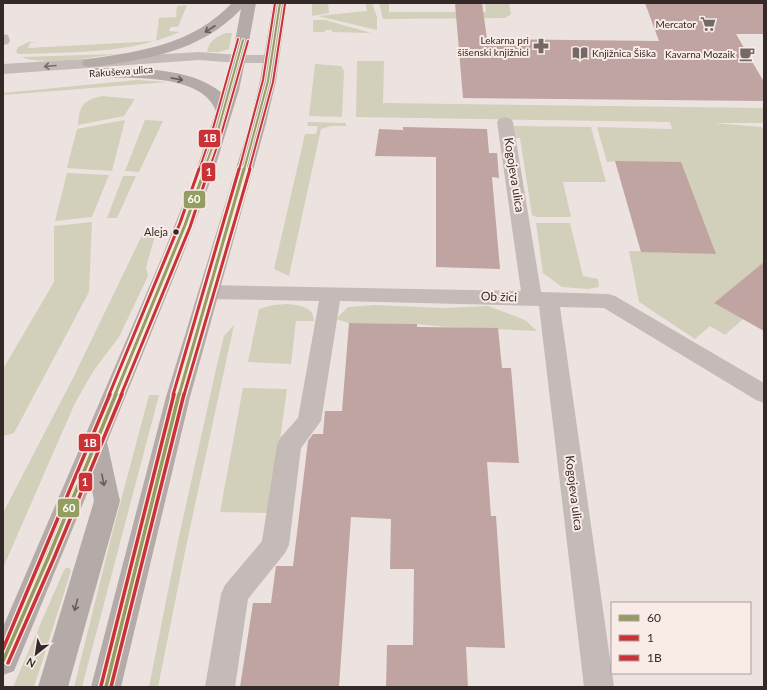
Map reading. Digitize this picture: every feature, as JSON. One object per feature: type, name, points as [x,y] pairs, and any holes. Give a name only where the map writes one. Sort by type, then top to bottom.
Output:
[{"type":"main road","points":[[92,68],[177,45],[211,28],[225,18],[239,3]]},
{"type":"main road","points":[[3,662],[185,225],[202,179],[224,110],[238,59],[249,3]]},
{"type":"main road","points":[[106,687],[178,397],[256,130],[268,81],[280,3]]},
{"type":"main road","points":[[92,68],[176,79],[192,83],[206,89],[219,99],[224,110]]},
{"type":"main road","points":[[53,687],[107,501],[95,442]]},
{"type":"street","name":"Rakuševa ulica","points":[[3,69],[196,65],[238,59],[272,59]]},
{"type":"street","name":"Rakuševa ulica","points":[[3,81],[92,68]]},
{"type":"street","name":"Kogojeva ulica","points":[[505,122],[541,298],[599,687]]},
{"type":"street","name":"Ob žici","points":[[208,292],[541,298],[608,301],[640,318],[764,394]]},
{"type":"street","points":[[220,687],[234,594],[275,545],[289,444],[309,421],[331,294]]},
{"type":"shaded area","points":[[312,3],[328,3],[329,13],[312,16]]},
{"type":"shaded area","points":[[366,3],[372,3],[377,17],[377,30],[318,16],[367,11]]},
{"type":"shaded area","points":[[379,3],[389,3],[389,12],[486,12],[485,3],[509,3],[511,14],[505,18],[383,19]]},
{"type":"shaded area","points":[[187,5],[178,27],[171,27],[169,31],[180,32],[156,40],[159,18],[176,17],[177,6]]},
{"type":"shaded area","points":[[313,20],[325,20],[371,33],[332,32],[332,30],[325,30],[325,32],[313,32]]},
{"type":"shaded area","points":[[226,33],[232,33],[229,49],[219,52],[207,52],[209,45],[213,40]]},
{"type":"shaded area","points":[[153,41],[121,48],[80,52],[18,54],[16,52],[18,47],[29,42],[38,42],[30,43],[28,48]]},
{"type":"shaded area","points":[[117,54],[55,61],[31,60],[22,57]]},
{"type":"shaded area","points":[[357,61],[384,61],[383,103],[764,108],[764,123],[714,123],[762,127],[764,132],[764,272],[757,268],[714,303],[743,319],[725,335],[710,326],[695,339],[639,302],[629,251],[715,254],[615,161],[607,162],[597,127],[672,129],[670,122],[356,117]]},
{"type":"shaded area","points":[[315,64],[341,66],[344,71],[342,117],[309,116]]},
{"type":"shaded area","points":[[137,80],[168,82],[3,95],[3,93]]},
{"type":"shaded area","points":[[102,96],[135,99],[124,116],[78,125],[81,108],[83,105],[90,100]]},
{"type":"shaded area","points":[[125,120],[112,171],[67,168],[77,129]]},
{"type":"shaded area","points":[[145,120],[163,121],[139,172],[125,171]]},
{"type":"shaded area","points":[[308,122],[346,123],[346,126],[331,126],[321,129],[289,276],[274,269],[305,134],[316,134],[318,126],[307,126]]},
{"type":"shaded area","points":[[514,126],[591,127],[606,182],[563,182],[571,217],[537,217],[532,215],[520,138],[514,138]]},
{"type":"shaded area","points":[[67,173],[109,175],[92,217],[55,221]]},
{"type":"shaded area","points":[[123,176],[136,176],[117,218],[107,218]]},
{"type":"shaded area","points":[[92,222],[89,292],[14,433],[3,436],[3,369],[54,282],[54,226]]},
{"type":"shaded area","points":[[536,223],[570,223],[583,276],[598,279],[599,287],[588,289],[562,287],[543,273]]},
{"type":"shaded area","points":[[145,229],[157,229],[146,267],[148,276],[119,337],[94,370],[75,403],[3,568],[3,513],[74,376]]},
{"type":"shaded area","points":[[288,304],[301,306],[309,310],[314,321],[296,321],[291,364],[248,362],[259,309],[273,305]]},
{"type":"shaded area","points":[[375,305],[444,308],[488,306],[525,320],[537,331],[447,327],[417,324],[349,323],[336,319],[348,307]]},
{"type":"shaded area","points":[[234,325],[187,542],[158,687],[149,687],[178,541],[216,369],[224,336]]},
{"type":"shaded area","points":[[243,388],[287,389],[270,513],[220,512]]},
{"type":"shaded area","points":[[149,395],[159,395],[82,687],[74,687],[111,538]]},
{"type":"shaded area","points":[[69,568],[71,571],[34,687],[13,687],[64,570]]},
{"type":"building","points":[[455,3],[482,3],[487,39],[659,41],[645,3],[764,3],[764,34],[736,34],[764,82],[764,101],[463,98]]},
{"type":"building","points":[[403,127],[487,129],[489,153],[497,153],[499,178],[492,177],[500,269],[436,267],[436,157],[375,156],[379,129],[403,130]]},
{"type":"building","points":[[615,161],[681,162],[716,254],[641,252]]},
{"type":"building","points":[[764,262],[764,331],[714,303]]},
{"type":"building","points":[[349,323],[417,324],[417,327],[498,328],[502,368],[511,368],[519,463],[487,462],[491,516],[496,516],[505,648],[466,647],[468,687],[386,687],[387,645],[413,645],[414,569],[390,569],[391,519],[351,517],[339,687],[240,687],[253,603],[271,603],[276,566],[293,566],[308,441],[313,434],[323,434],[325,411],[342,411]]},
{"type":"transit line","name":"1B","points":[[101,686],[173,396],[253,122],[263,80],[275,3]]},
{"type":"transit line","name":"60","points":[[106,687],[178,397],[258,123],[268,81],[280,3]]},
{"type":"transit line","name":"1","points":[[111,687],[183,398],[263,124],[273,82],[285,4]]},
{"type":"transit line","name":"1B","points":[[3,649],[44,554],[180,223],[212,132],[238,39]]},
{"type":"transit line","name":"60","points":[[3,661],[49,556],[185,225],[217,134],[243,40]]},
{"type":"transit line","name":"1","points":[[8,663],[54,558],[190,227],[221,135],[248,41]]},
{"type":"place","name":"Mercator","points":[[708,24]]},
{"type":"place","name":"Lekarna pri šišenski knjižnici","points":[[541,46]]},
{"type":"place","name":"Knjižnica Šiška","points":[[580,53]]},
{"type":"place","name":"Kavarna Mozaik","points":[[747,54]]},
{"type":"place","name":"Aleja","points":[[176,232]]}]
